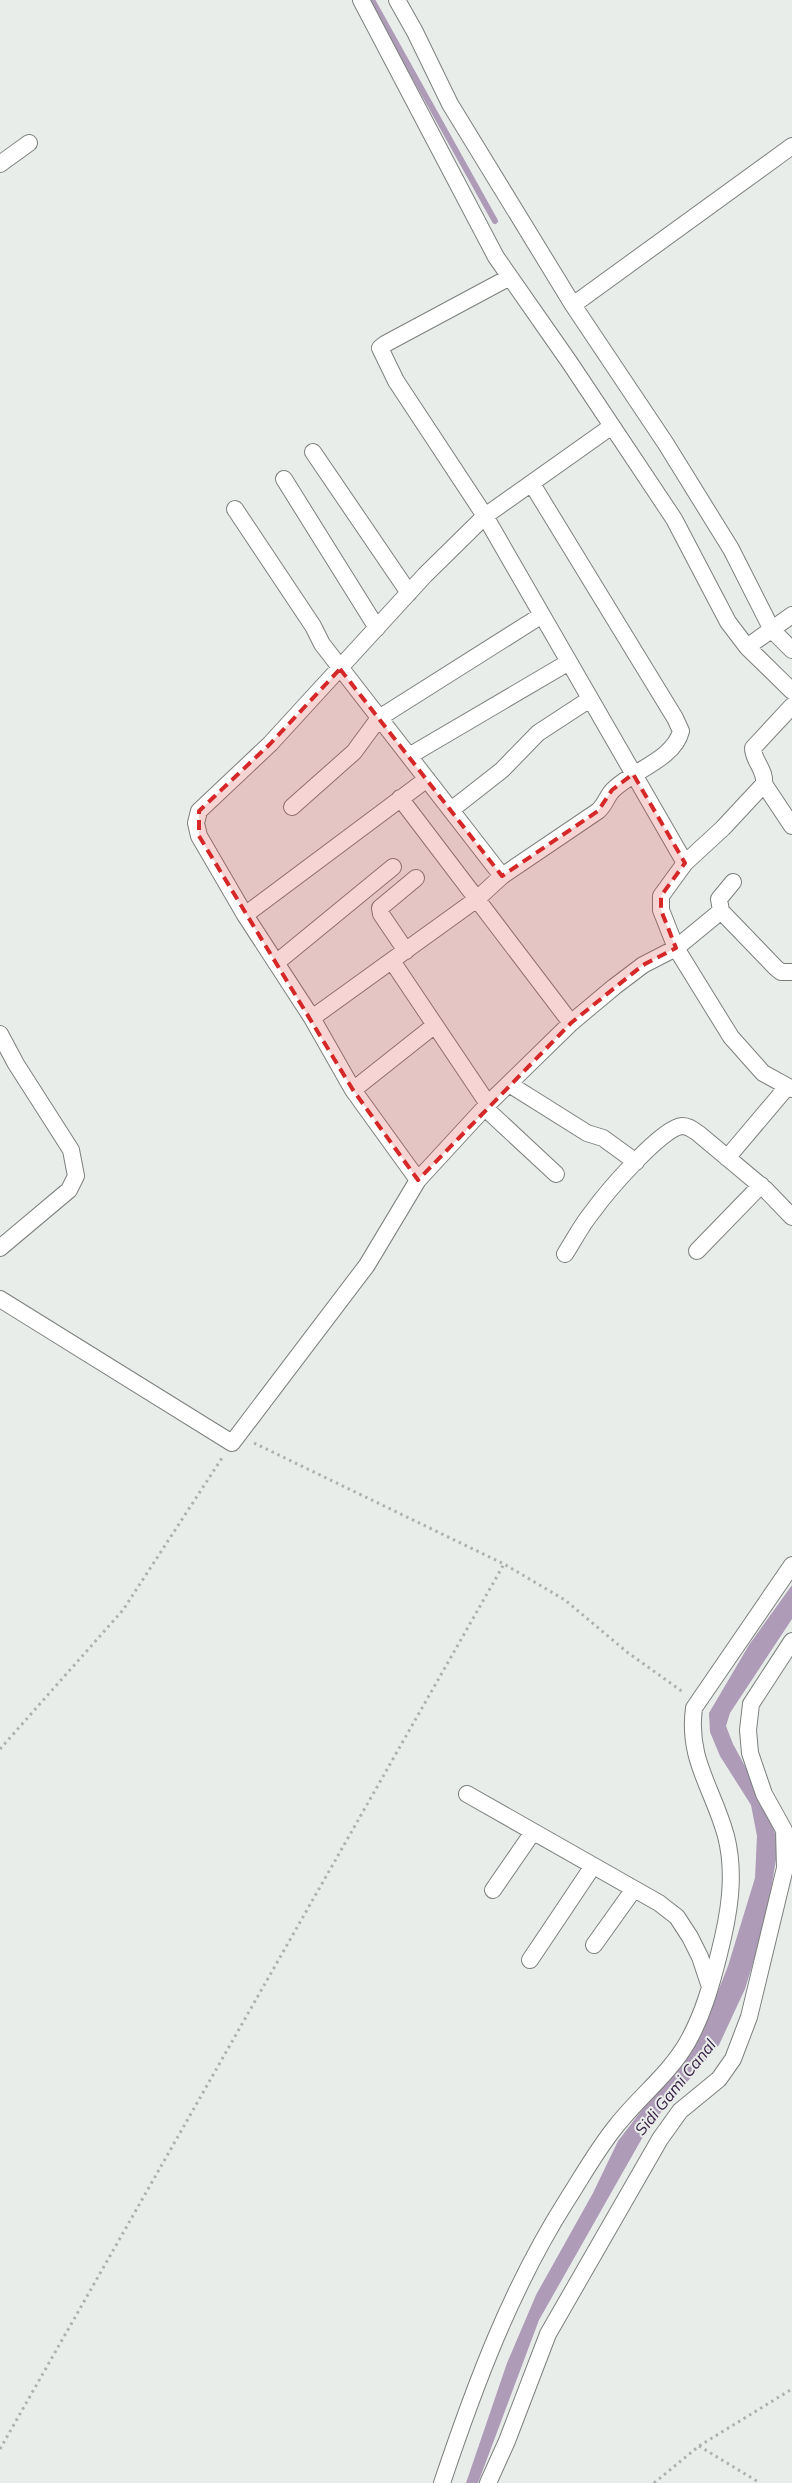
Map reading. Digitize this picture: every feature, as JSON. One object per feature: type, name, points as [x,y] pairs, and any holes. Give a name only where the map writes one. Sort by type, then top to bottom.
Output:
[{"type":"street","points":[[361,0],[496,257],[674,520],[728,622],[747,646],[792,691]]},
{"type":"street","points":[[397,0],[415,32],[450,104],[573,305],[666,444],[731,549],[772,630],[792,650]]},
{"type":"street","points":[[0,164],[29,144]]},
{"type":"street","points":[[573,305],[792,146]]},
{"type":"street","points":[[510,278],[380,348],[396,381],[484,516],[685,863]]},
{"type":"street","points":[[418,1180],[353,1090],[312,1018],[245,915],[199,836],[196,823],[199,811],[270,744],[408,594],[484,516],[612,426]]},
{"type":"street","points":[[313,452],[408,594]]},
{"type":"street","points":[[284,479],[377,628]]},
{"type":"street","points":[[312,1018],[477,899],[502,876],[598,811],[605,805],[612,790],[666,753],[679,739],[682,731],[532,484]]},
{"type":"street","points":[[235,509],[340,669],[502,876]]},
{"type":"street","points":[[292,807],[354,752],[378,718],[542,615]]},
{"type":"street","points":[[747,646],[792,615]]},
{"type":"street","points":[[409,756],[569,662]]},
{"type":"street","points":[[451,810],[502,770],[538,733],[590,699]]},
{"type":"street","points":[[727,1158],[790,1088],[763,1073],[731,1038],[676,948],[661,910],[661,896],[685,863],[723,828],[764,784],[765,779],[753,754],[753,748],[792,706]]},
{"type":"street","points":[[245,915],[400,798],[427,780]]},
{"type":"street","points":[[764,784],[792,826]]},
{"type":"street","points":[[400,798],[571,1022]]},
{"type":"street","points":[[276,964],[393,867]]},
{"type":"street","points":[[406,950],[381,914],[380,908],[416,878]]},
{"type":"street","points":[[733,882],[719,898],[721,911],[776,968],[781,972],[792,972]]},
{"type":"street","points":[[0,1299],[235,1439],[367,1265],[418,1180],[487,1106],[571,1022],[643,965],[676,948],[721,911]]},
{"type":"street","points":[[392,961],[487,1106],[556,1174]]},
{"type":"street","points":[[353,1090],[435,1025]]},
{"type":"street","points":[[0,1034],[16,1064],[71,1150],[76,1176],[69,1190],[0,1248]]},
{"type":"street","points":[[509,1084],[587,1133],[603,1138],[636,1162]]},
{"type":"street","points":[[565,1254],[592,1211],[636,1162],[667,1131],[681,1126],[694,1130],[761,1186],[792,1217]]},
{"type":"street","points":[[697,1252],[761,1186]]},
{"type":"street","points":[[442,2483],[502,2321],[527,2269],[566,2202],[617,2125],[661,2077],[686,2045],[704,2009],[728,1913],[731,1867],[726,1836],[693,1749],[691,1728],[694,1708],[792,1564]]},
{"type":"street","points":[[488,2483],[508,2441],[548,2334],[660,2139],[680,2111],[726,2072],[749,2017],[786,1868],[784,1830],[764,1794],[750,1753],[749,1715],[752,1704],[792,1641]]},
{"type":"street","points":[[467,1794],[658,1903],[677,1917],[700,1957],[710,1987]]},
{"type":"street","points":[[494,1890],[533,1832]]},
{"type":"street","points":[[530,1960],[593,1866]]},
{"type":"street","points":[[594,1945],[634,1889]]},
{"type":"path","points":[[0,1748],[123,1610],[235,1439],[504,1564],[565,1600],[628,1652],[698,1702]]},
{"type":"path","points":[[0,2449],[504,1564]]},
{"type":"path","points":[[654,2483],[699,2446],[792,2390]]},
{"type":"path","points":[[699,2446],[760,2483]]},
{"type":"highlighted area","points":[[340,669],[502,876],[598,811],[612,790],[633,774],[685,863],[661,896],[661,910],[676,948],[643,965],[571,1023],[418,1180],[353,1090],[199,836],[199,811],[270,744]]},
{"type":"water","name":"Sidi Gami Canal","points":[[792,1585],[792,1619],[730,1713],[726,1726],[733,1744],[770,1812],[778,1847],[766,1921],[745,1989],[719,2045],[649,2126],[539,2320],[478,2483],[466,2483],[507,2363],[536,2295],[593,2193],[618,2141],[702,2032],[728,1966],[755,1878],[757,1836],[751,1805],[720,1756],[710,1732],[709,1713],[749,1645]]},
{"type":"waterway","points":[[372,0],[495,221]]}]
